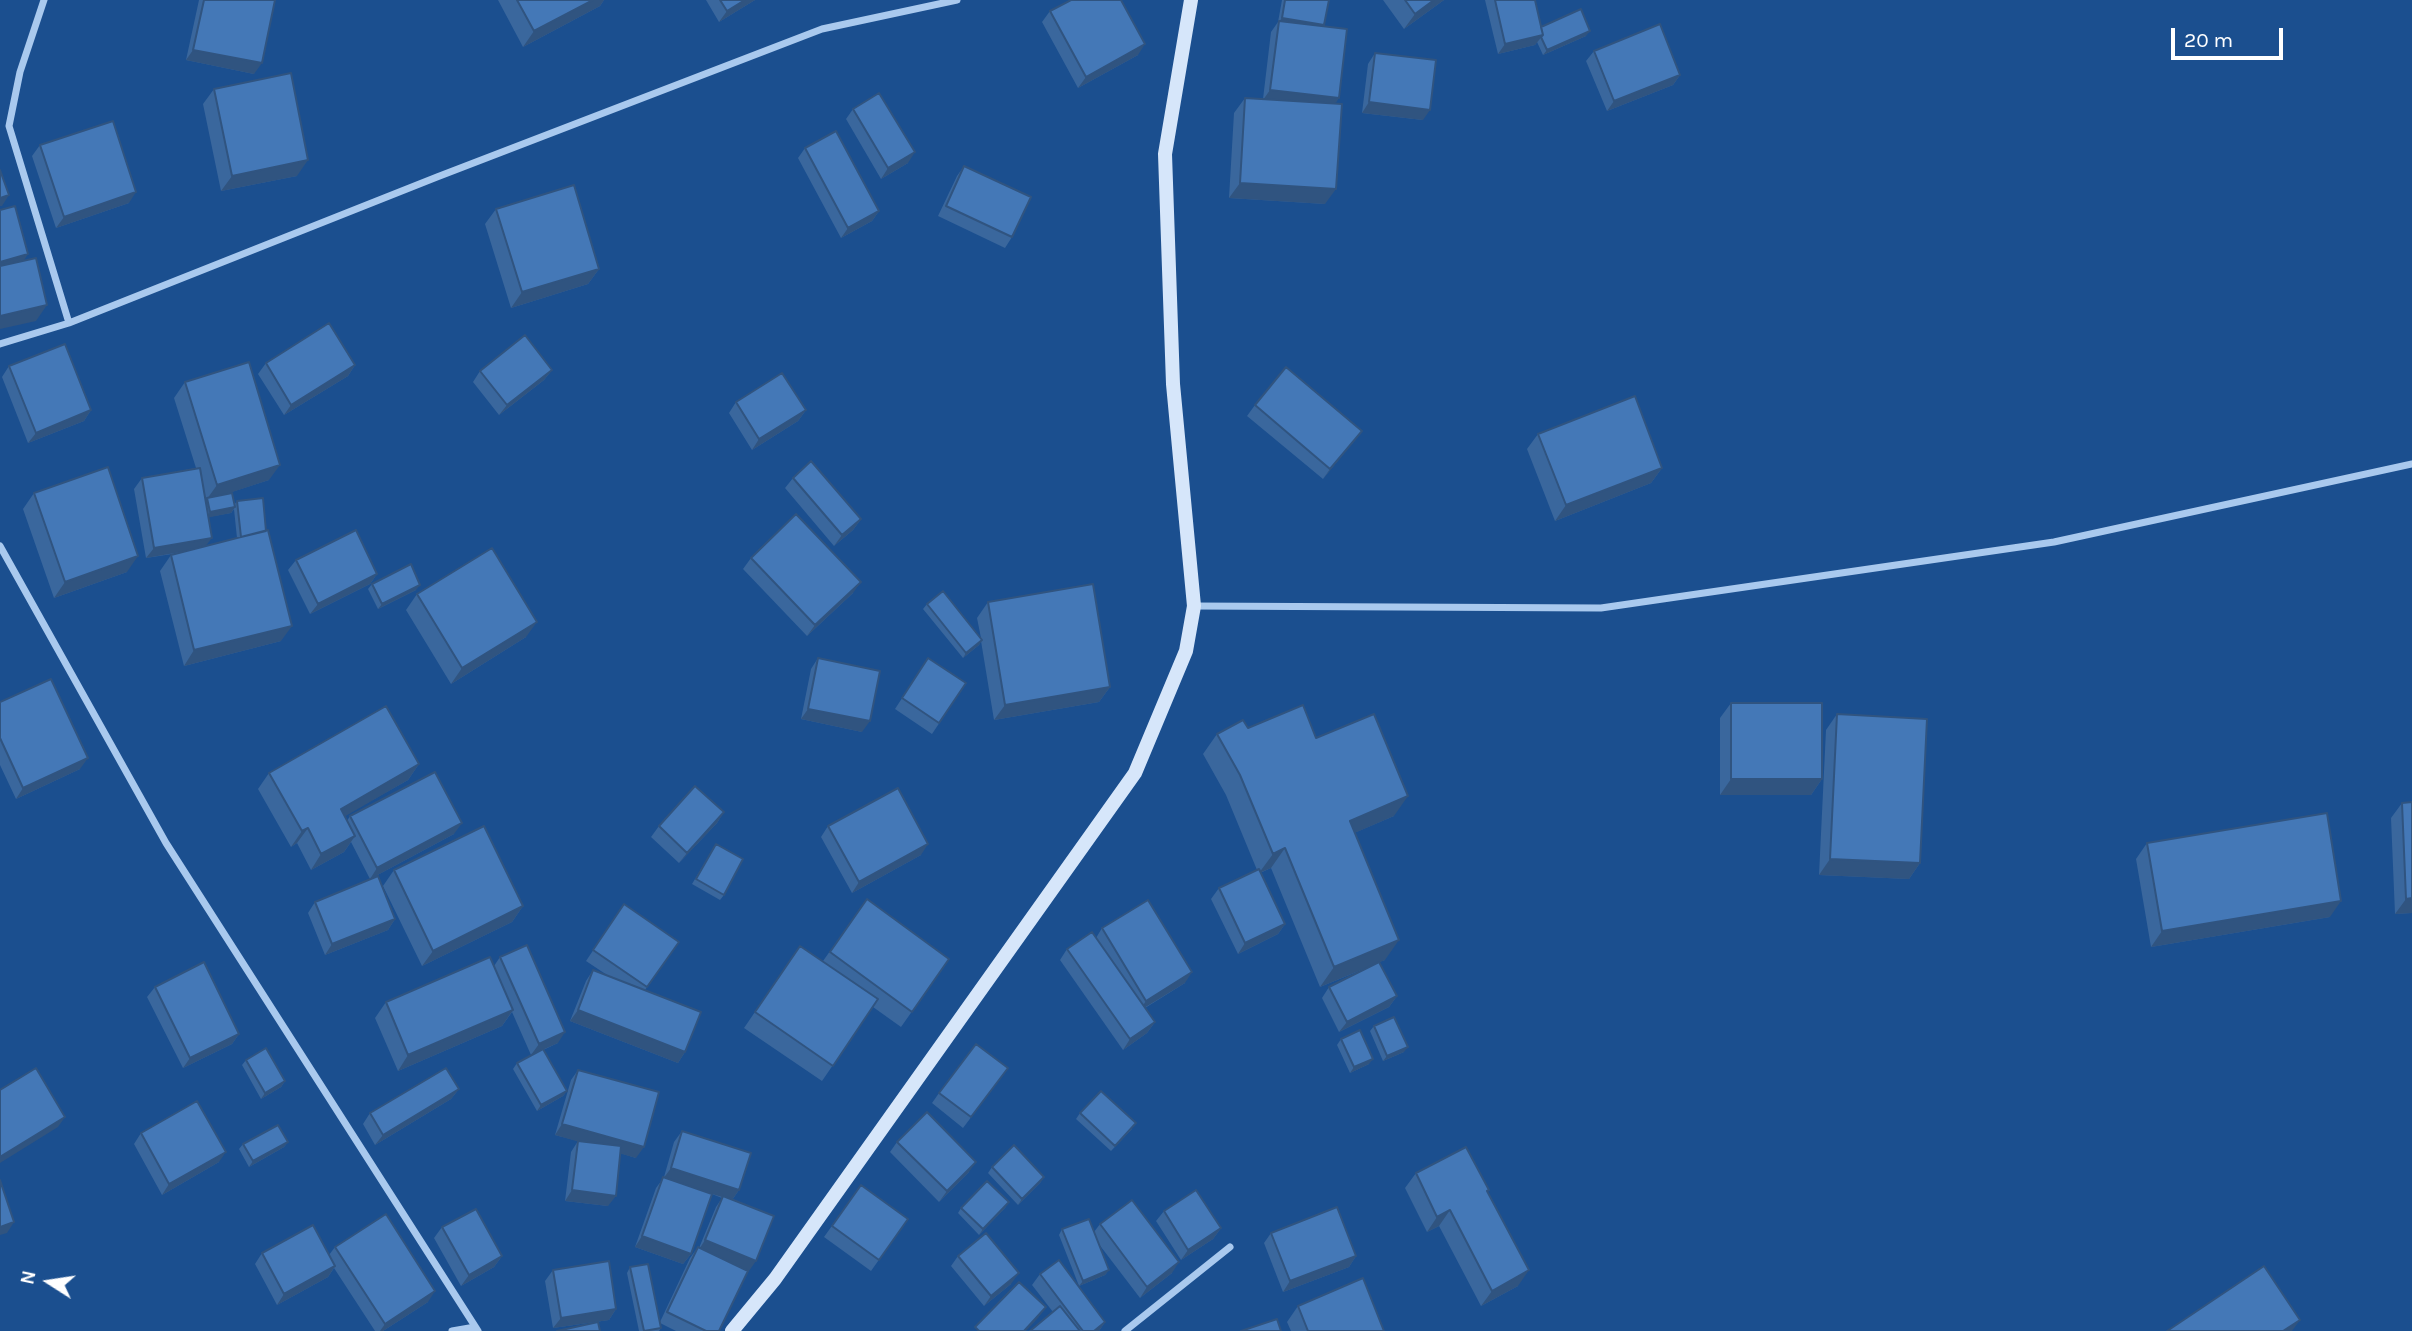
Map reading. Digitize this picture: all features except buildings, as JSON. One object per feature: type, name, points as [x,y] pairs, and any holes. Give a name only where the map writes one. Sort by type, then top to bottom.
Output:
[{"type":"street","points":[[44,0],[20,72],[9,126],[69,323]]},
{"type":"street","points":[[0,344],[69,323],[424,182],[822,29],[957,0]]},
{"type":"street","points":[[732,1331],[775,1279],[1135,773],[1186,651],[1194,606],[1173,384],[1165,154],[1191,0]]},
{"type":"street","points":[[1194,606],[1601,608],[2054,542],[2412,464]]},
{"type":"street","points":[[0,546],[166,843],[476,1329],[452,1331]]},
{"type":"street","points":[[1125,1331],[1230,1247]]}]
